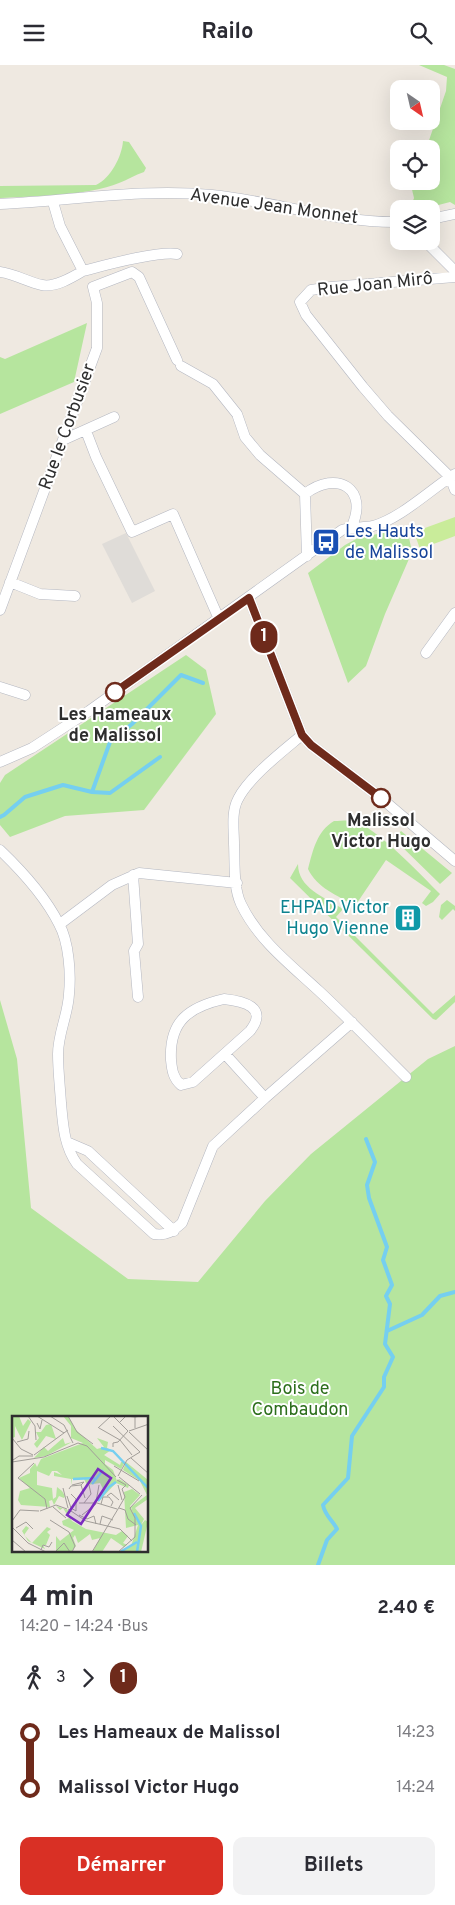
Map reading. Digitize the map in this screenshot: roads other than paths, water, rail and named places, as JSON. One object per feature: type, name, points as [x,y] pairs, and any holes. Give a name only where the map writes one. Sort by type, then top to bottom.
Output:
[{"type":"street","name":"Avenue Jean Monnet","points":[[0,204],[53,202],[103,196],[187,193],[228,197],[335,217],[390,221]]},
{"type":"street","points":[[53,202],[60,226],[83,271]]},
{"type":"street","points":[[440,217],[455,214]]},
{"type":"street","name":"Rue Joan Mirô","points":[[434,250],[455,271]]},
{"type":"street","points":[[0,273],[10,273],[47,285],[75,276],[83,271],[170,253],[177,255]]},
{"type":"street","name":"Rue le Corbusier","points":[[0,610],[97,348],[97,303],[93,287],[132,272],[138,277],[179,363],[213,384],[237,414],[245,437],[260,455],[305,494]]},
{"type":"street","name":"Rue Joan Mirô","points":[[453,475],[388,416],[306,315],[300,302],[311,290],[455,277]]},
{"type":"street","points":[[63,440],[114,417]]},
{"type":"street","points":[[86,431],[96,457],[132,532],[173,514],[219,619]]},
{"type":"street","points":[[0,761],[32,748],[60,730],[249,598],[342,530],[373,526],[391,517],[453,475],[455,490]]},
{"type":"street","points":[[307,555],[305,494],[316,486],[332,481],[349,489],[355,498],[357,507],[356,517],[350,528]]},
{"type":"street","points":[[10,582],[40,594],[75,596]]},
{"type":"street","points":[[249,598],[302,735],[311,745],[376,793],[455,861]]},
{"type":"street","points":[[426,653],[455,613]]},
{"type":"street","points":[[0,687],[24,695]]},
{"type":"street","points":[[302,735],[260,773],[237,800],[234,809],[234,823],[240,903],[253,925],[274,948],[352,1022],[406,1077]]},
{"type":"street","points":[[0,850],[23,872],[60,924],[67,947],[70,993],[66,1020],[59,1037],[58,1054],[63,1132],[71,1155],[78,1164],[154,1234],[163,1235],[174,1231],[182,1223],[214,1146],[265,1098],[352,1022]]},
{"type":"street","points":[[60,924],[112,885],[133,875],[148,872],[208,881],[237,883]]},
{"type":"street","points":[[133,875],[138,944],[134,951],[138,997]]},
{"type":"street","points":[[224,999],[237,1000],[250,1005],[255,1010],[256,1024],[225,1054],[192,1082],[181,1085],[172,1071],[171,1053],[173,1035],[179,1022],[191,1011],[204,1004],[224,999]]},
{"type":"street","points":[[225,1054],[265,1098]]},
{"type":"street","points":[[67,1142],[88,1151],[174,1231]]},
{"type":"waterway","points":[[0,817],[25,797],[63,785],[92,792],[110,742],[132,724],[181,675],[203,683]]},
{"type":"waterway","points":[[92,792],[110,793],[160,757]]},
{"type":"waterway","points":[[318,1565],[327,1540],[337,1529],[325,1512],[323,1505],[348,1478],[352,1436],[384,1387],[384,1377],[393,1357],[385,1344],[390,1304],[386,1296],[392,1285],[383,1260],[387,1247],[369,1198],[367,1185],[375,1162],[366,1139]]},
{"type":"waterway","points":[[387,1331],[422,1315],[440,1296],[455,1292]]},
{"type":"place","name":"Les Hauts de Malissol","points":[[326,542]]},
{"type":"place","name":"Les Hameaux de Malissol","points":[[115,692]]},
{"type":"place","name":"Malissol Victor Hugo","points":[[381,798]]},
{"type":"place","name":"EHPAD Victor Hugo Vienne","points":[[408,918]]},
{"type":"park label","name":"Bois de Combaudon","points":[[300,1400]]}]
